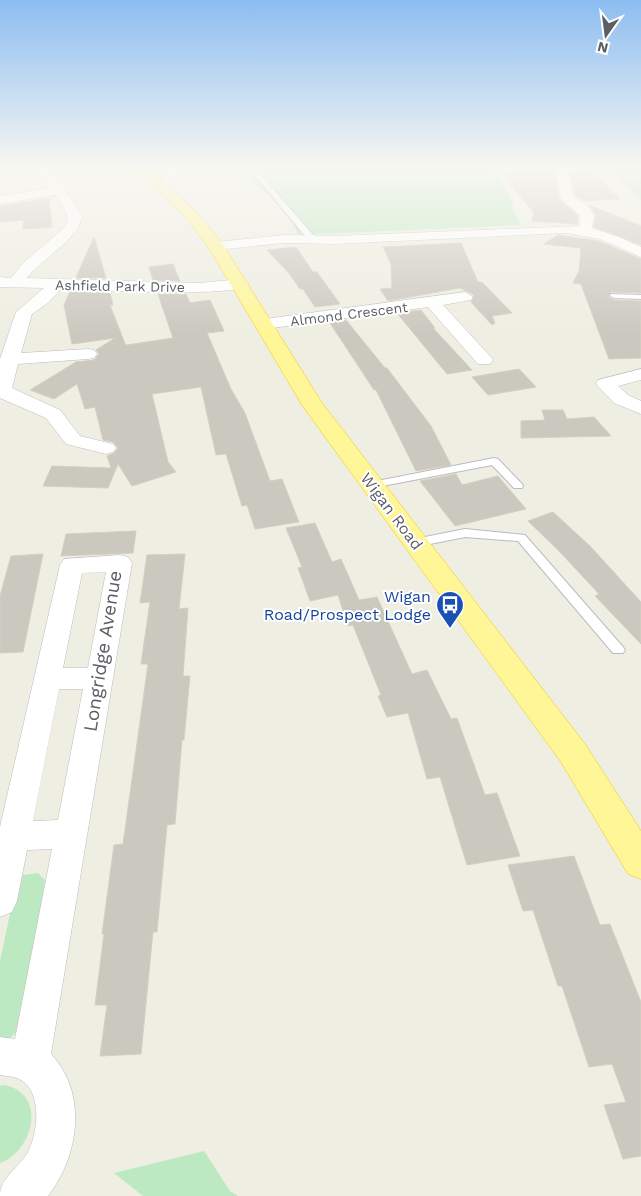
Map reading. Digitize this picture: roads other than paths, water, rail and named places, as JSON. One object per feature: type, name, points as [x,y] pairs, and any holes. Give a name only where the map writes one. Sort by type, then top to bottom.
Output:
[{"type":"highway","name":"Wigan Road","points":[[196,222],[216,246],[314,405],[572,753],[641,862]]},
{"type":"street","points":[[7,282],[69,231],[75,222]]},
{"type":"street","points":[[585,229],[586,222]]},
{"type":"street","points":[[216,246],[284,239],[585,229],[603,234],[641,253]]},
{"type":"street","name":"Ashfield Park Drive","points":[[7,282],[199,288],[240,284]]},
{"type":"street","points":[[56,284],[42,300],[26,310],[2,387],[4,392],[53,414],[61,422],[64,431],[73,440],[106,448]]},
{"type":"street","name":"Almond Crescent","points":[[265,324],[433,303],[466,297]]},
{"type":"street","points":[[433,303],[484,360]]},
{"type":"street","points":[[10,359],[88,354]]},
{"type":"street","points":[[641,374],[605,384],[621,399],[641,408]]},
{"type":"street","name":"Longridge Avenue","points":[[0,901],[72,565],[120,563],[71,833],[15,1059]]},
{"type":"street","points":[[47,679],[99,678]]},
{"type":"street","points":[[13,837],[71,833]]},
{"type":"street","points":[[15,1059],[45,1074],[54,1092],[58,1113],[55,1137],[46,1162],[30,1185],[18,1196]]},
{"type":"lane","points":[[298,222],[312,239]]},
{"type":"lane","points":[[614,296],[641,297]]},
{"type":"lane","points":[[372,485],[494,461],[518,486]]},
{"type":"lane","points":[[415,543],[465,533],[521,538],[618,650]]},
{"type":"place","name":"Wigan Road/Prospect Lodge","points":[[450,629]]}]
